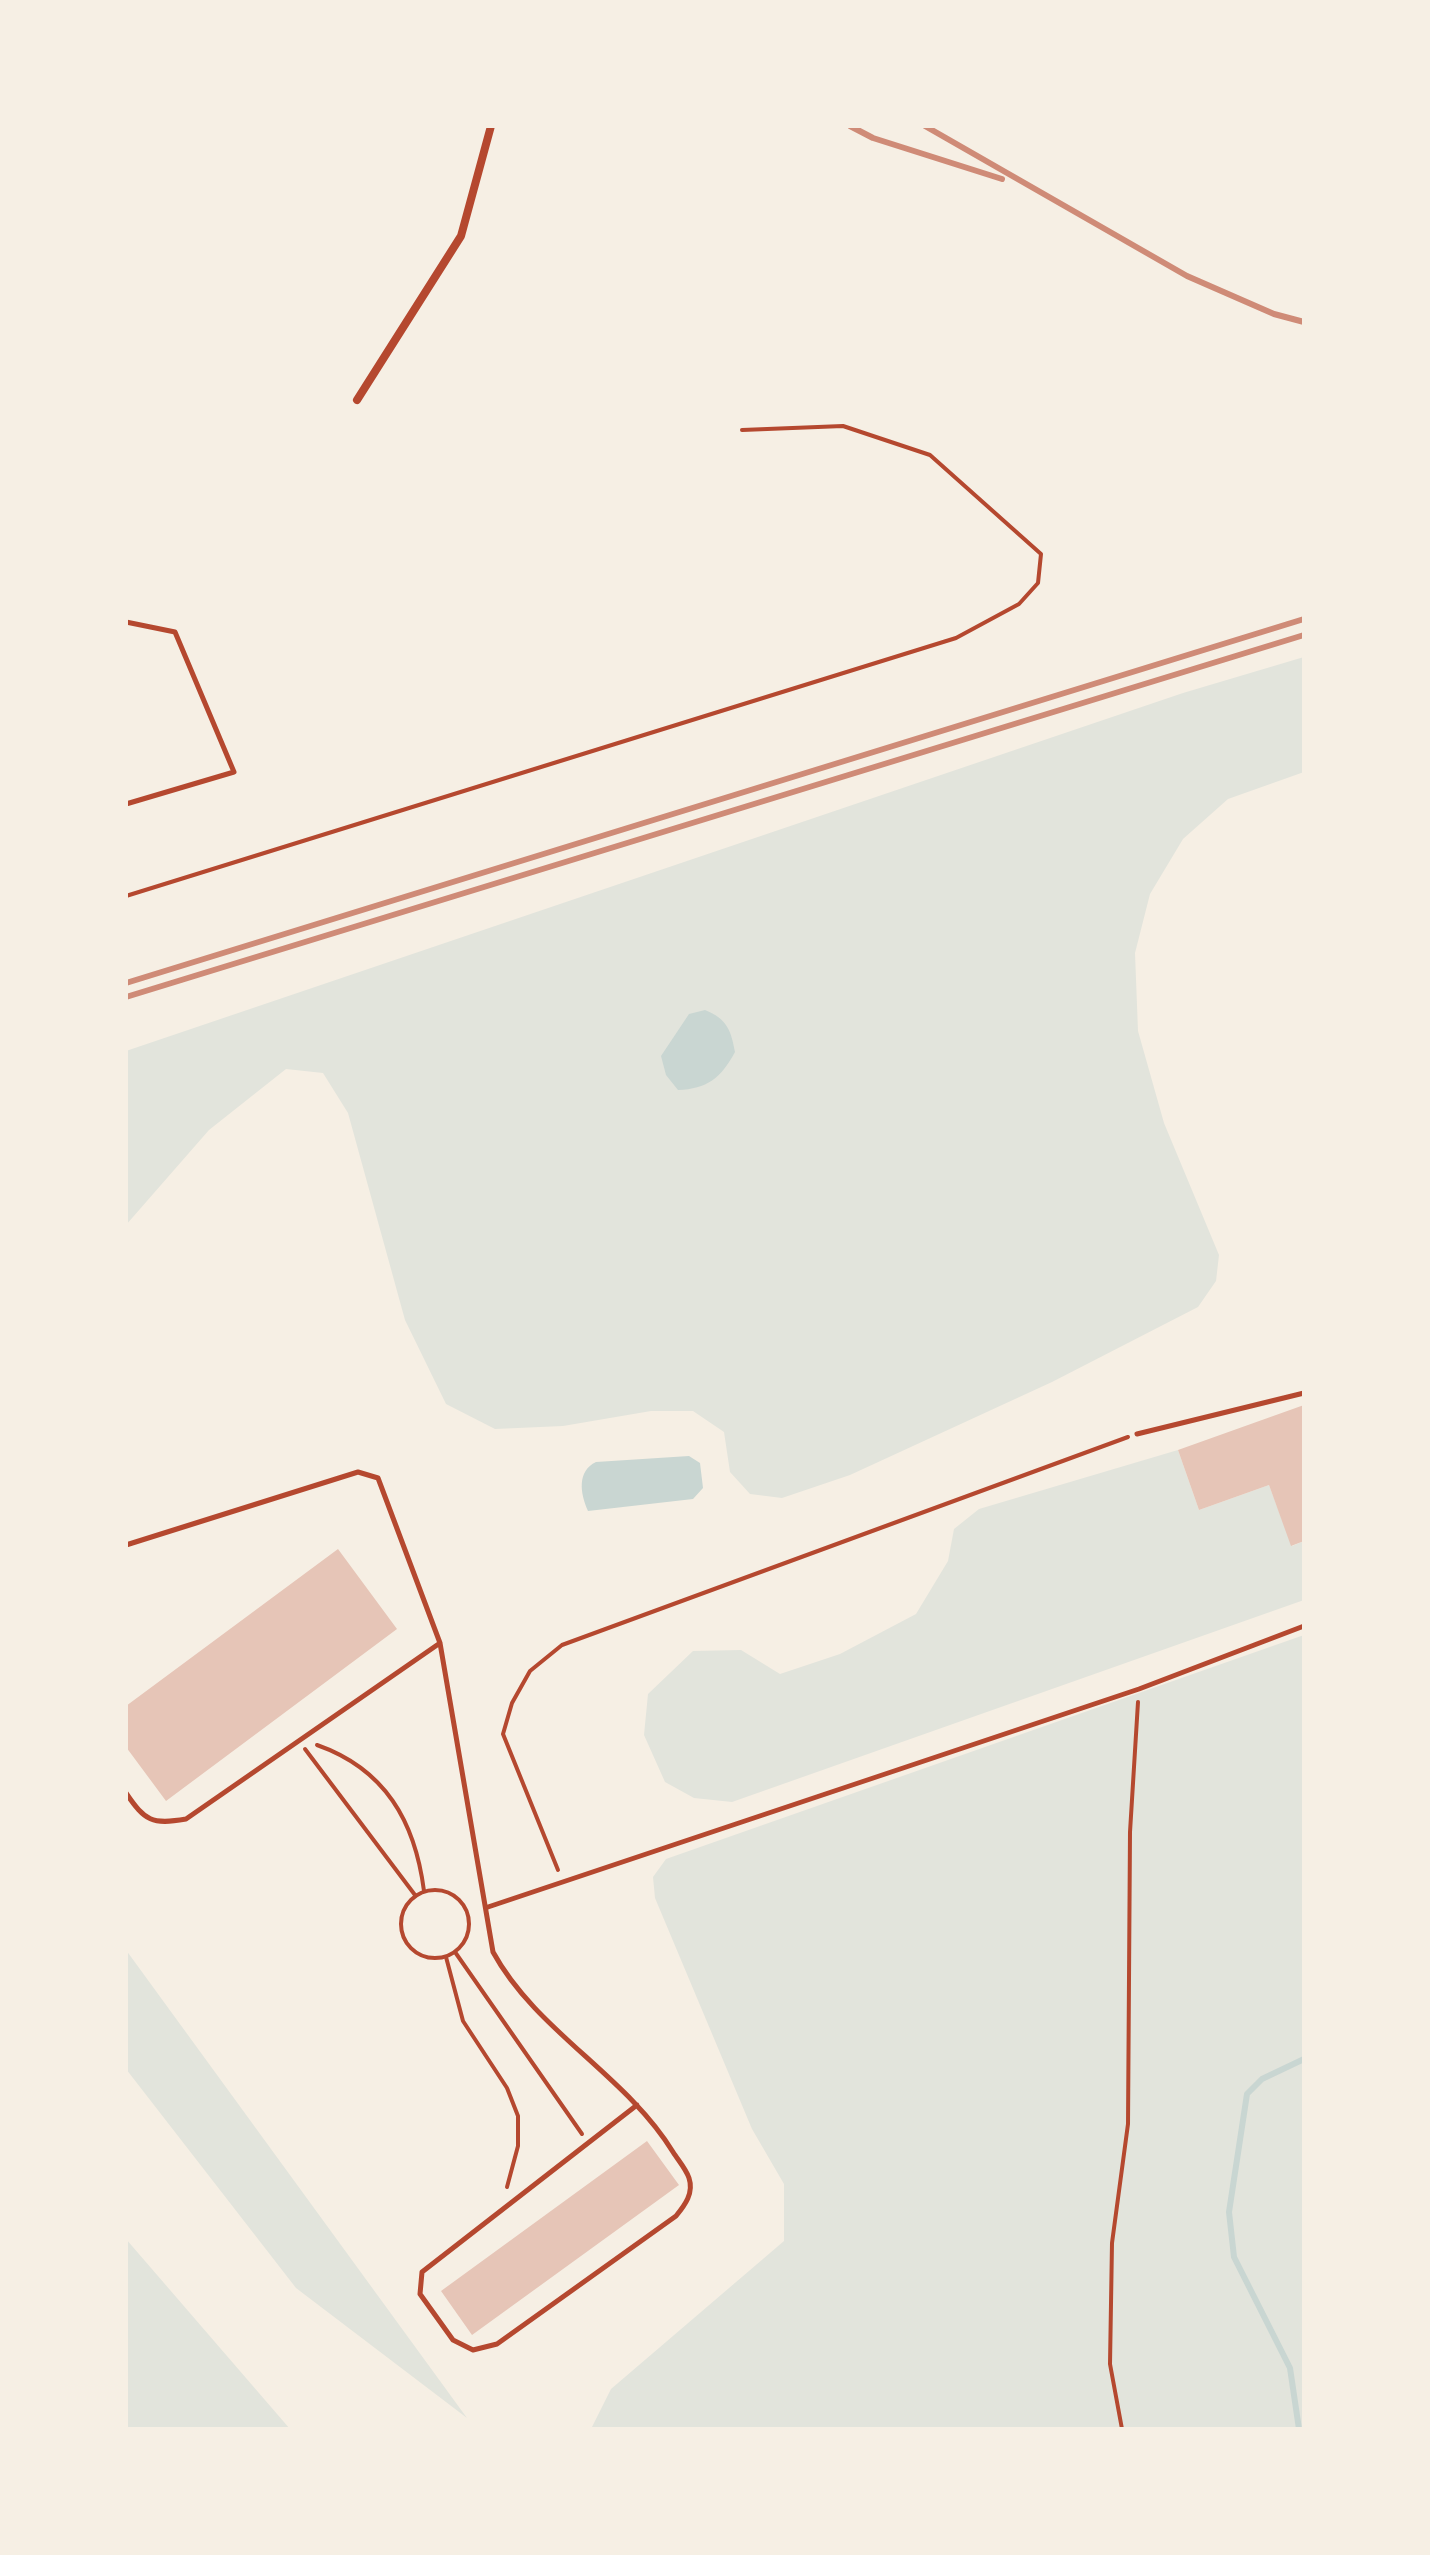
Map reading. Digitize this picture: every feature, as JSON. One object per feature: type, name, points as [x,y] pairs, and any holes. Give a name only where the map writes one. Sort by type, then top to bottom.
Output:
[{"type":"street","points":[[357,400],[461,236],[491,126]]},
{"type":"lane","points":[[126,622],[175,632],[234,772],[126,804]]},
{"type":"lane","points":[[1137,1434],[1304,1393]]},
{"type":"lane","points":[[126,1545],[358,1472],[378,1478],[440,1643],[493,1952],[508,1980],[637,2105],[660,2132],[690,2180],[689,2200],[676,2216],[497,2344],[473,2350],[453,2340],[420,2294],[422,2272],[637,2105]]},
{"type":"lane","points":[[487,1907],[1139,1689],[1304,1626]]},
{"type":"lane","points":[[126,1793],[141,1815],[162,1823],[186,1819],[440,1643]]},
{"type":"path","points":[[126,896],[956,638],[1019,604],[1038,583],[1041,554],[930,455],[843,426],[742,430]]},
{"type":"path","points":[[562,1880],[503,1734],[512,1703],[530,1671],[562,1645],[1137,1434]]},
{"type":"path","points":[[1122,2429],[1110,2364],[1112,2243],[1128,2124],[1130,1832],[1139,1689]]},
{"type":"path","points":[[299,1741],[344,1757],[372,1774],[389,1791],[405,1817],[424,1891]]},
{"type":"path","points":[[299,1741],[415,1895]]},
{"type":"path","points":[[433,1889],[452,1894],[465,1908],[469,1927],[455,1952],[446,1957],[424,1957],[406,1944],[401,1934],[402,1912],[415,1895],[424,1891],[433,1889]]},
{"type":"path","points":[[455,1952],[587,2142]]},
{"type":"path","points":[[446,1957],[463,2021],[507,2088],[518,2116],[518,2146],[502,2208]]},
{"type":"shaded area","points":[[1304,657],[1304,772],[1228,799],[1183,839],[1150,894],[1135,953],[1138,1031],[1164,1123],[1219,1255],[1216,1281],[1198,1307],[1052,1382],[850,1475],[782,1498],[750,1494],[730,1472],[724,1432],[693,1411],[651,1411],[563,1426],[495,1429],[446,1404],[405,1320],[348,1113],[323,1073],[286,1069],[209,1130],[126,1225],[126,1051],[1183,693]]},
{"type":"shaded area","points":[[705,1010],[727,1026],[735,1052],[712,1080],[697,1087],[678,1090],[666,1075],[661,1056],[689,1014]]},
{"type":"shaded area","points":[[1178,1450],[1199,1510],[1269,1485],[1292,1546],[1304,1541],[1304,1600],[732,1802],[694,1798],[665,1782],[644,1735],[648,1694],[693,1651],[741,1650],[780,1674],[840,1654],[916,1614],[948,1561],[954,1529],[979,1509]]},
{"type":"shaded area","points":[[689,1456],[700,1463],[703,1488],[693,1499],[588,1511],[582,1483],[586,1471],[596,1462]]},
{"type":"shaded area","points":[[1304,1635],[1304,2429],[591,2429],[611,2389],[784,2241],[784,2184],[752,2129],[655,1898],[653,1877],[666,1859]]},
{"type":"shaded area","points":[[126,1950],[467,2418],[296,2288],[126,2069]]},
{"type":"shaded area","points":[[126,2239],[290,2429],[126,2429]]},
{"type":"building","points":[[1304,1405],[1304,1541],[1291,1546],[1269,1485],[1199,1510],[1178,1450]]},
{"type":"building","points":[[338,1549],[397,1629],[166,1801],[126,1747],[126,1706]]},
{"type":"building","points":[[647,2141],[679,2185],[472,2335],[441,2291]]},
{"type":"waterway","points":[[1299,2429],[1290,2368],[1234,2257],[1229,2212],[1247,2094],[1262,2079],[1304,2059]]},
{"type":"railway","points":[[850,126],[873,138],[1002,179]]},
{"type":"railway","points":[[925,126],[1187,276],[1274,314],[1304,322]]},
{"type":"railway","points":[[126,983],[1304,619]]},
{"type":"railway","points":[[126,997],[1304,635]]}]
